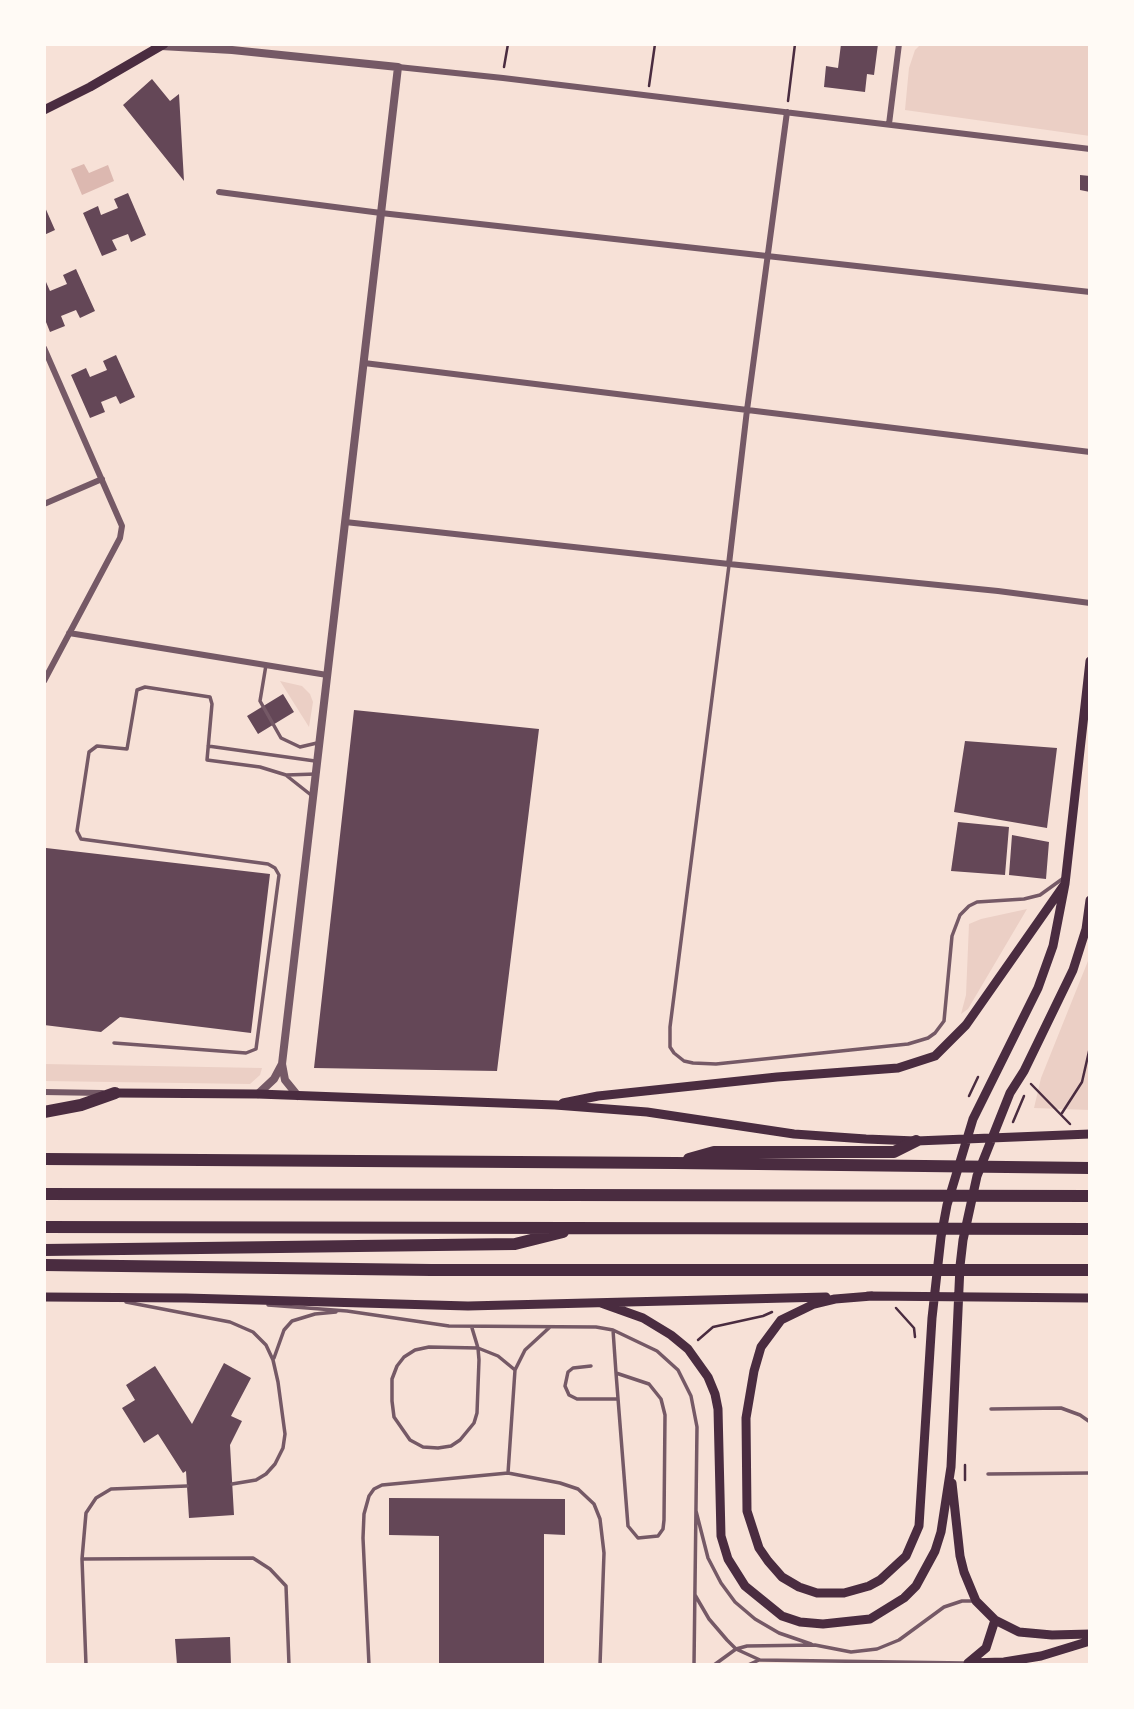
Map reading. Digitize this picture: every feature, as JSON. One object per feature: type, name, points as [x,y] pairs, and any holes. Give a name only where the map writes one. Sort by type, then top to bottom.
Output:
[{"type":"highway","points":[[44,1112],[81,1105],[115,1093]]},
{"type":"highway","points":[[675,1163],[714,1152],[894,1152],[916,1141]]},
{"type":"highway","points":[[44,1159],[1090,1168]]},
{"type":"highway","points":[[44,1194],[1090,1196]]},
{"type":"highway","points":[[44,1227],[1027,1228],[1090,1231]]},
{"type":"highway","points":[[44,1250],[515,1244],[585,1227]]},
{"type":"highway","points":[[44,1265],[431,1270],[1090,1270]]},
{"type":"main road","points":[[44,110],[163,45]]},
{"type":"main road","points":[[872,1296],[835,1298],[814,1304],[781,1320],[761,1347],[746,1418],[747,1511],[759,1548],[782,1577],[799,1587],[830,1594],[855,1590],[880,1580],[906,1556],[919,1526],[932,1318],[947,1205],[973,1119],[1038,988],[1054,946],[1066,880],[1090,661]]},
{"type":"main road","points":[[555,1105],[598,1096],[777,1077],[898,1068],[935,1056],[966,1025],[1066,880]]},
{"type":"main road","points":[[1090,900],[1086,929],[1073,970],[1024,1071],[1010,1093],[994,1129],[974,1188],[963,1240],[956,1320],[951,1467],[957,1540],[964,1572],[976,1601],[995,1620],[1019,1632],[1090,1634]]},
{"type":"main road","points":[[115,1093],[258,1094],[555,1105],[647,1112],[794,1134],[916,1141],[1087,1134]]},
{"type":"main road","points":[[44,1297],[468,1306],[872,1296],[1090,1298]]},
{"type":"main road","points":[[601,1303],[658,1326],[688,1349],[708,1377],[718,1409],[719,1520],[728,1559],[745,1586],[782,1616],[800,1622],[854,1623],[870,1619],[904,1598],[916,1586],[935,1551],[941,1532],[951,1467]]},
{"type":"main road","points":[[968,1663],[986,1648],[995,1620]]},
{"type":"main road","points":[[968,1663],[1028,1658],[1090,1641]]},
{"type":"street","points":[[223,44],[232,50]]},
{"type":"street","points":[[889,124],[899,44]]},
{"type":"street","points":[[897,58],[905,44]]},
{"type":"street","points":[[163,45],[503,78],[1090,149]]},
{"type":"street","points":[[298,1096],[285,1080],[282,1063],[398,67]]},
{"type":"street","points":[[729,565],[787,112]]},
{"type":"street","points":[[219,192],[381,213],[1090,292]]},
{"type":"street","points":[[44,348],[122,526],[122,534],[44,681]]},
{"type":"street","points":[[363,363],[1090,452]]},
{"type":"street","points":[[44,504],[103,479]]},
{"type":"street","points":[[345,522],[1090,603]]},
{"type":"street","points":[[69,633],[327,675]]},
{"type":"street","points":[[258,1094],[274,1079],[282,1063]]},
{"type":"street","points":[[44,1092],[115,1093]]},
{"type":"lane","points":[[729,565],[673,999],[670,1047],[684,1061],[708,1064],[908,1044],[928,1038],[936,1033],[944,1021],[952,936],[960,915],[976,902],[1024,899],[1040,895],[1066,880]]},
{"type":"lane","points":[[266,665],[260,701],[281,737],[300,747],[320,743]]},
{"type":"lane","points":[[114,1043],[246,1053],[256,1049],[279,875],[275,868],[268,864],[81,839],[77,831],[89,752],[97,746],[127,749],[137,690],[142,687],[210,697],[212,704],[207,760],[260,767],[286,775],[316,774]]},
{"type":"lane","points":[[208,746],[317,761]]},
{"type":"lane","points":[[286,775],[313,796]]},
{"type":"lane","points":[[93,1298],[216,1318],[243,1327],[260,1338],[273,1360],[284,1419],[283,1448],[266,1474],[256,1480],[232,1484]]},
{"type":"lane","points":[[186,1298],[347,1311],[424,1323],[472,1327],[551,1326],[613,1330],[657,1352],[678,1370],[691,1396],[696,1427],[694,1665]]},
{"type":"lane","points":[[273,1360],[284,1330],[294,1320],[315,1314],[347,1311]]},
{"type":"lane","points":[[508,1473],[515,1370],[524,1350],[551,1326]]},
{"type":"lane","points":[[472,1327],[478,1348],[477,1413],[468,1432],[451,1446],[438,1448],[423,1447],[410,1440],[394,1417],[392,1401],[392,1379],[404,1356],[429,1347],[478,1348],[498,1356],[515,1370]]},
{"type":"lane","points":[[613,1330],[628,1526],[638,1538],[658,1536],[663,1529],[664,1520],[665,1415],[662,1399],[649,1384],[617,1373]]},
{"type":"lane","points":[[591,1366],[568,1371],[565,1387],[569,1395],[577,1399],[618,1399]]},
{"type":"lane","points":[[991,1409],[1061,1408],[1080,1415],[1090,1423]]},
{"type":"lane","points":[[369,1665],[363,1514],[374,1489],[382,1485],[508,1473],[578,1489],[594,1504],[600,1519],[604,1553],[600,1665]]},
{"type":"lane","points":[[988,1474],[1090,1473]]},
{"type":"lane","points":[[86,1665],[82,1559],[86,1513],[96,1498],[111,1489],[187,1486]]},
{"type":"lane","points":[[695,1506],[708,1558],[721,1583],[735,1602],[755,1619],[779,1633],[815,1645],[851,1651],[877,1648],[899,1640],[944,1608],[962,1601],[976,1601]]},
{"type":"lane","points":[[82,1559],[253,1558],[270,1569],[286,1586],[289,1665]]},
{"type":"lane","points":[[694,1593],[709,1619],[736,1649],[760,1660]]},
{"type":"lane","points":[[714,1665],[736,1649],[763,1645],[815,1645]]},
{"type":"lane","points":[[748,1665],[760,1660],[968,1663]]},
{"type":"path","points":[[503,78],[508,44]]},
{"type":"path","points":[[648,96],[654,44]]},
{"type":"path","points":[[787,112],[795,44]]},
{"type":"path","points":[[1062,1113],[1082,1082],[1090,1047]]},
{"type":"path","points":[[1023,1098],[1031,1084],[1070,1124],[1087,1134]]},
{"type":"path","points":[[1010,1122],[1022,1123]]},
{"type":"path","points":[[1058,1124],[1070,1124]]},
{"type":"path","points":[[688,1349],[713,1327],[763,1316],[781,1307],[783,1298]]},
{"type":"path","points":[[896,1308],[914,1328],[915,1337]]},
{"type":"path","points":[[965,1457],[965,1481]]},
{"type":"shaded area","points":[[921,44],[1090,44],[1090,136],[905,110],[909,68],[915,50]]},
{"type":"shaded area","points":[[84,164],[89,173],[108,165],[114,181],[82,195],[71,169]]},
{"type":"shaded area","points":[[280,681],[302,686],[310,694],[313,702],[309,727]]},
{"type":"shaded area","points":[[1027,909],[968,1009],[961,1014],[966,995],[969,924]]},
{"type":"shaded area","points":[[1090,956],[1090,1110],[1034,1108],[1041,1078]]},
{"type":"shaded area","points":[[44,1064],[262,1068],[260,1075],[250,1084],[44,1081]]},
{"type":"building","points":[[841,44],[878,44],[874,75],[867,74],[865,92],[824,87],[826,66],[838,68]]},
{"type":"building","points":[[152,79],[170,101],[179,94],[184,181],[123,105]]},
{"type":"building","points":[[1080,175],[1090,176],[1090,192],[1080,190]]},
{"type":"building","points":[[128,193],[146,235],[131,242],[128,234],[112,240],[117,250],[102,256],[83,213],[98,206],[101,215],[118,208],[114,199]]},
{"type":"building","points":[[44,205],[55,230],[44,235]]},
{"type":"building","points":[[76,269],[95,311],[80,318],[76,310],[61,316],[65,326],[50,332],[44,317],[44,283],[46,282],[50,291],[67,284],[63,275]]},
{"type":"building","points":[[116,355],[135,397],[120,404],[116,396],[101,402],[105,412],[90,418],[71,375],[86,368],[90,377],[107,370],[103,361]]},
{"type":"building","points":[[283,694],[294,712],[258,734],[247,716]]},
{"type":"building","points":[[354,710],[539,729],[497,1071],[314,1068]]},
{"type":"building","points":[[965,741],[1057,748],[1047,828],[954,812]]},
{"type":"building","points":[[958,822],[1009,827],[1005,875],[951,871]]},
{"type":"building","points":[[1012,835],[1049,842],[1046,879],[1009,875]]},
{"type":"building","points":[[46,848],[270,874],[251,1033],[120,1017],[101,1032],[44,1025]]},
{"type":"building","points":[[224,1363],[251,1378],[231,1416],[242,1421],[230,1445],[234,1515],[189,1518],[186,1471],[183,1473],[158,1434],[144,1443],[122,1408],[135,1400],[126,1385],[155,1366],[192,1424]]},
{"type":"building","points":[[389,1498],[565,1499],[565,1535],[544,1534],[544,1665],[439,1665],[439,1536],[389,1535]]},
{"type":"building","points":[[230,1637],[231,1665],[177,1665],[175,1639]]}]
